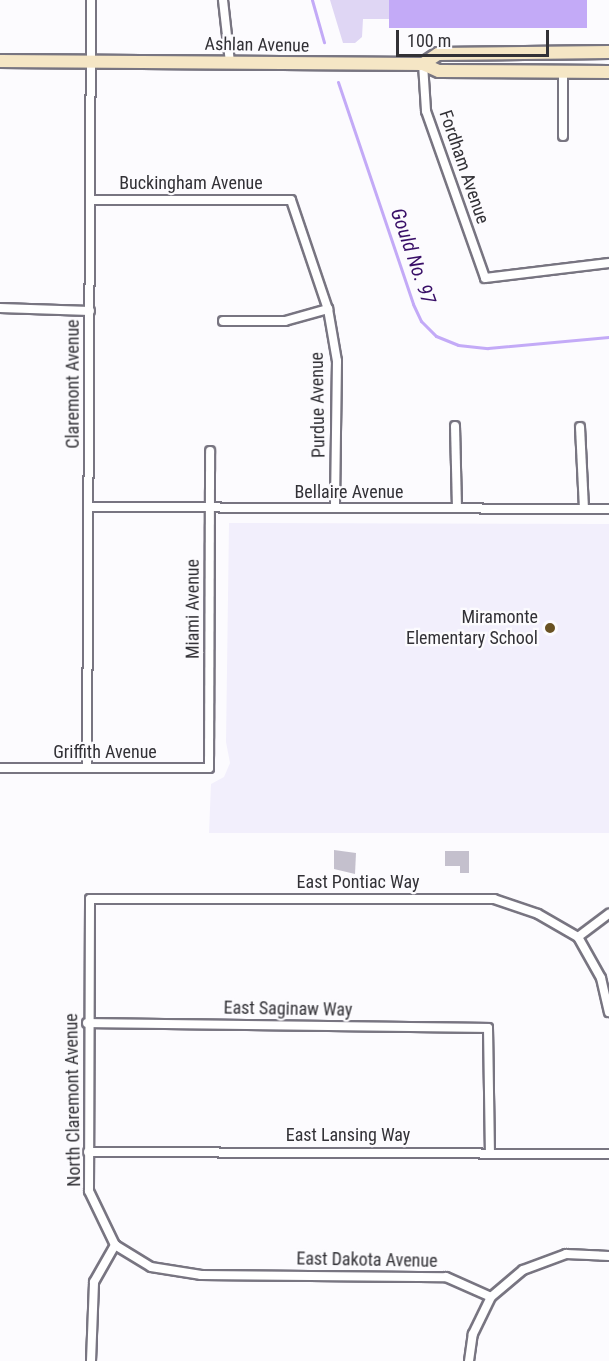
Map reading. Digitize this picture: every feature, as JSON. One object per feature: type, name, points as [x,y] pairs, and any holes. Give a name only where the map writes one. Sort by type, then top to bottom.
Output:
[{"type":"main road","name":"Ashlan Avenue","points":[[423,64],[438,54],[609,52]]},
{"type":"main road","name":"Ashlan Avenue","points":[[0,61],[423,64],[439,71],[609,72]]},
{"type":"street","name":"Claremont Avenue","points":[[87,768],[91,0]]},
{"type":"street","points":[[223,0],[230,62]]},
{"type":"street","name":"Fordham Avenue","points":[[423,64],[426,111],[485,278],[609,263]]},
{"type":"street","points":[[563,72],[563,136]]},
{"type":"street","name":"Buckingham Avenue","points":[[90,200],[291,200]]},
{"type":"street","name":"Purdue Avenue","points":[[291,200],[328,309],[337,361],[334,508]]},
{"type":"street","points":[[0,308],[90,310]]},
{"type":"street","points":[[224,321],[285,321],[328,309]]},
{"type":"street","points":[[455,426],[457,508]]},
{"type":"street","points":[[580,427],[584,509]]},
{"type":"street","name":"Miami Avenue","points":[[209,768],[210,451]]},
{"type":"street","name":"Bellaire Avenue","points":[[89,507],[609,509]]},
{"type":"street","name":"Griffith Avenue","points":[[0,768],[209,768]]},
{"type":"street","name":"East Pontiac Way","points":[[90,899],[494,899],[538,914],[578,937]]},
{"type":"street","name":"North Claremont Avenue","points":[[90,899],[87,1023],[89,1191],[115,1245]]},
{"type":"street","points":[[609,915],[578,937],[601,978],[609,1012]]},
{"type":"street","name":"East Saginaw Way","points":[[87,1023],[488,1028],[490,1152]]},
{"type":"street","name":"East Lansing Way","points":[[88,1152],[609,1154]]},
{"type":"street","points":[[92,1361],[94,1282],[115,1245]]},
{"type":"street","name":"East Dakota Avenue","points":[[115,1245],[151,1267],[201,1275],[446,1277],[491,1297]]},
{"type":"street","points":[[469,1361],[473,1334],[491,1297],[523,1270],[566,1254],[609,1256]]},
{"type":"shaded area","points":[[330,0],[389,0],[410,19],[363,19],[362,37],[355,43],[343,43]]},
{"type":"shaded area","points":[[389,0],[587,0],[587,28],[389,28]]},
{"type":"shaded area","points":[[229,523],[609,524],[609,833],[209,833],[211,784],[224,777],[230,763],[226,742]]},
{"type":"building","points":[[334,850],[356,853],[355,874],[334,869]]},
{"type":"building","points":[[445,851],[469,851],[469,873],[460,873],[460,866],[445,866]]},
{"type":"waterway","name":"Gould No. 97","points":[[312,0],[324,42]]},
{"type":"waterway","name":"Gould No. 97","points":[[338,82],[413,304],[421,321],[436,336],[458,345],[488,348],[609,337]]},
{"type":"place","name":"Miramonte Elementary School","points":[[550,628]]}]
